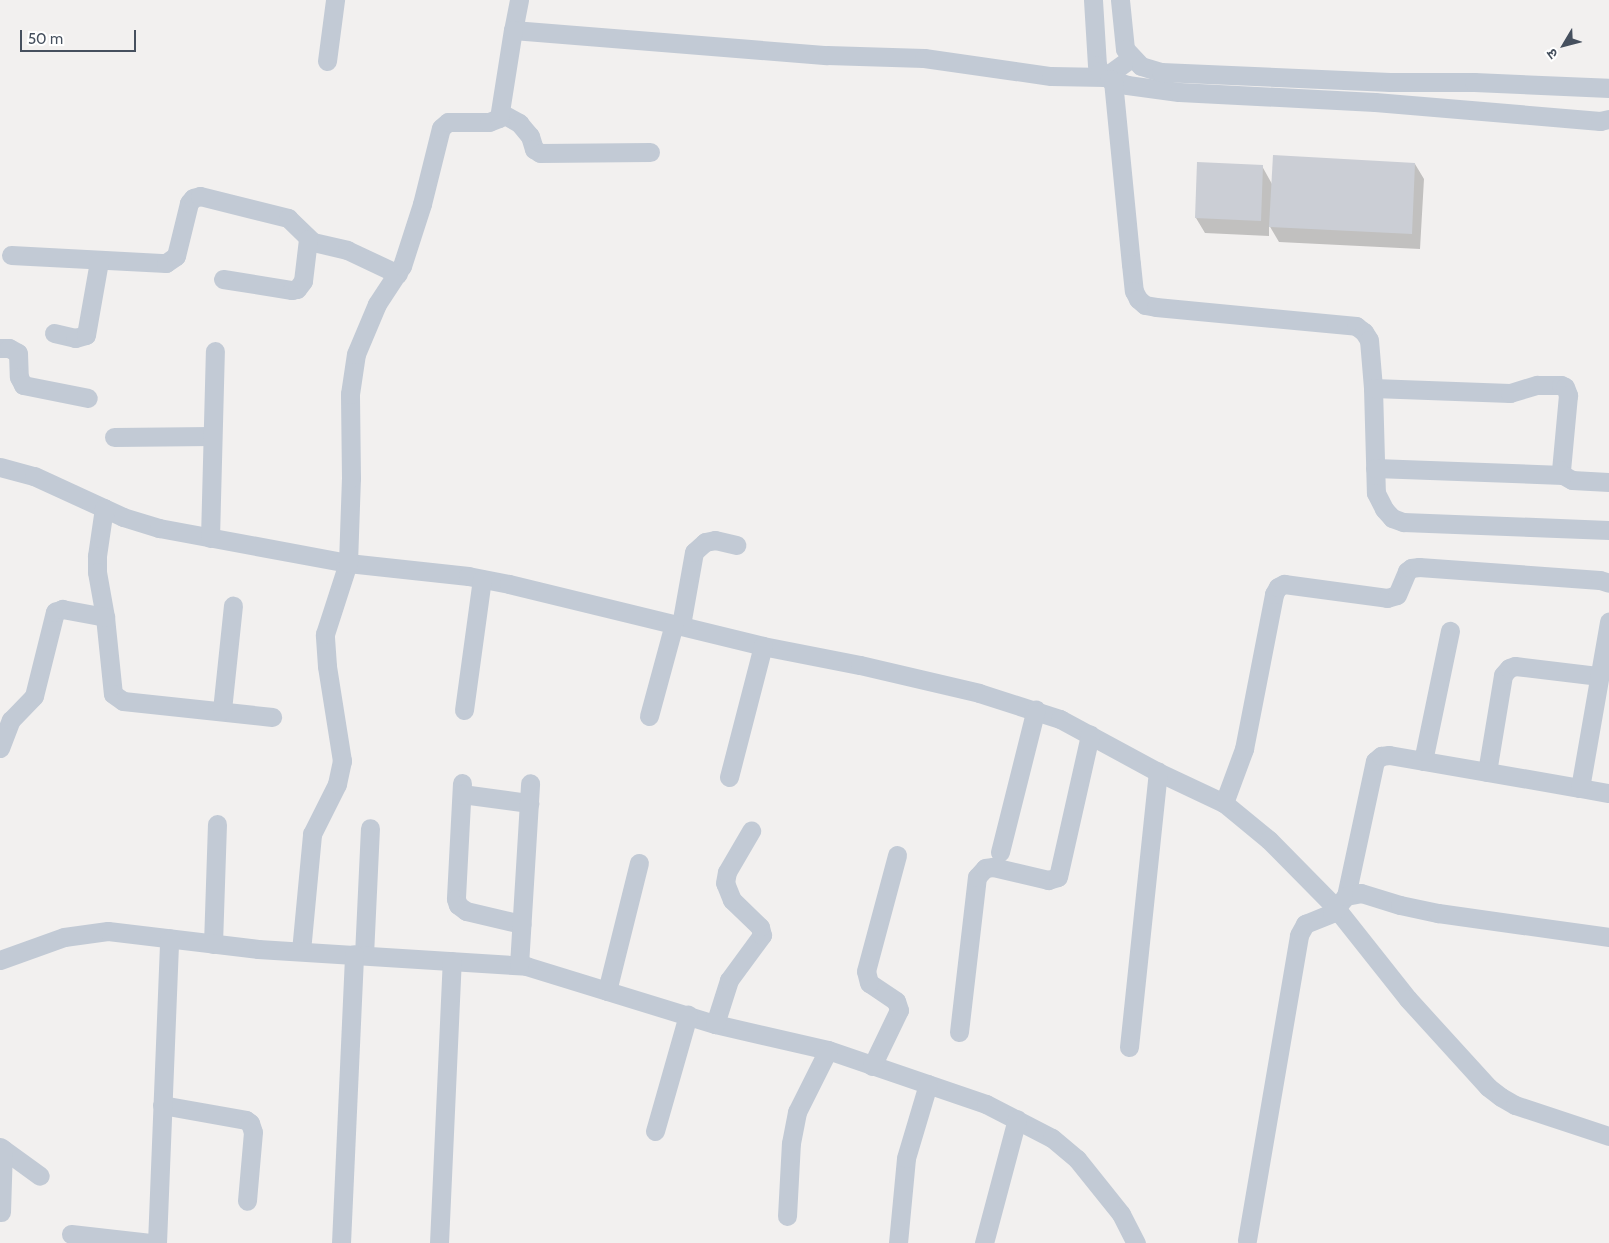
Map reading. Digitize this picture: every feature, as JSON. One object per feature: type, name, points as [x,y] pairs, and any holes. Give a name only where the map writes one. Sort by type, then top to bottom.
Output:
[{"type":"street","points":[[327,60],[334,0]]},
{"type":"street","points":[[301,951],[312,834],[341,772],[342,747],[327,666],[325,634],[348,563],[351,478],[350,394],[352,374],[363,334],[377,304],[398,274],[422,204],[441,128],[448,122],[495,121],[501,113],[519,0]]},
{"type":"street","points":[[1093,0],[1097,65],[1109,79],[1134,291],[1138,300],[1145,305],[1156,307],[1356,326],[1369,340],[1373,388],[1376,493],[1384,509],[1392,518],[1403,522],[1609,530]]},
{"type":"street","points":[[1120,0],[1123,43],[1131,58],[1141,66],[1161,72],[1390,82],[1474,82],[1609,88]]},
{"type":"street","points":[[513,30],[827,56],[924,58],[1052,76],[1109,79],[1126,86],[1179,92],[1392,103],[1600,121],[1609,119]]},
{"type":"street","points":[[1109,79],[1131,58]]},
{"type":"street","points":[[1390,82],[1392,103]]},
{"type":"street","points":[[501,113],[519,123],[530,136],[538,153],[650,152]]},
{"type":"street","points":[[10,255],[158,264],[172,261],[177,251],[189,203],[193,198],[200,196],[288,218],[308,239],[347,250],[398,274]]},
{"type":"street","points":[[223,279],[292,290],[297,289],[302,281],[308,239]]},
{"type":"street","points":[[54,333],[75,338],[86,335],[99,261]]},
{"type":"street","points":[[0,348],[10,348],[18,353],[19,377],[23,385],[88,398]]},
{"type":"street","points":[[210,538],[215,352]]},
{"type":"street","points":[[1373,388],[1510,393],[1537,385],[1560,385],[1565,388],[1568,395],[1561,470],[1563,475]]},
{"type":"street","points":[[114,437],[212,436]]},
{"type":"street","points":[[0,468],[51,482],[104,508],[141,523],[210,538],[348,563],[482,579],[763,646],[860,665],[979,693],[1036,709],[1090,735],[1158,772],[1224,803],[1341,901],[1408,999],[1488,1087],[1515,1104],[1609,1136]]},
{"type":"street","points":[[1375,468],[1563,475],[1572,480],[1609,482]]},
{"type":"street","points":[[104,508],[97,556],[98,583],[104,617],[111,687],[117,698],[123,701],[222,710],[272,717]]},
{"type":"street","points":[[649,716],[677,624],[694,552],[704,542],[715,540],[736,545]]},
{"type":"street","points":[[1224,803],[1244,749],[1274,594],[1278,587],[1284,584],[1392,597],[1399,592],[1407,571],[1411,568],[1419,567],[1600,580],[1609,583]]},
{"type":"street","points":[[464,710],[482,579]]},
{"type":"street","points":[[222,710],[233,606]]},
{"type":"street","points":[[0,748],[8,725],[34,696],[55,612],[62,609],[104,617]]},
{"type":"street","points":[[1580,788],[1601,706],[1599,676],[1609,621]]},
{"type":"street","points":[[1424,761],[1450,631]]},
{"type":"street","points":[[729,777],[763,646]]},
{"type":"street","points":[[1487,772],[1503,675],[1509,668],[1516,666],[1599,676]]},
{"type":"street","points":[[1000,852],[1036,709]]},
{"type":"street","points":[[959,1032],[977,877],[985,868],[993,867],[1048,880],[1058,877],[1090,735]]},
{"type":"street","points":[[1341,901],[1375,761],[1381,756],[1389,755],[1609,793]]},
{"type":"street","points":[[1129,1047],[1158,772]]},
{"type":"street","points":[[519,965],[530,783]]},
{"type":"street","points":[[521,924],[466,911],[458,905],[462,788],[529,803]]},
{"type":"street","points":[[213,944],[217,824]]},
{"type":"street","points":[[341,1243],[359,955],[370,828]]},
{"type":"street","points":[[715,1024],[729,980],[758,941],[760,927],[732,900],[726,883],[727,872],[750,831]]},
{"type":"street","points":[[872,1066],[899,1010],[896,1001],[869,983],[866,971],[897,855]]},
{"type":"street","points":[[607,991],[639,863]]},
{"type":"street","points":[[1247,1240],[1301,927],[1310,920],[1328,915],[1341,901],[1361,893],[1400,906],[1438,913],[1609,937]]},
{"type":"street","points":[[0,960],[64,937],[108,931],[213,944],[519,965],[688,1014],[715,1024],[828,1050],[986,1104],[1052,1138],[1077,1159],[1121,1214],[1136,1243]]},
{"type":"street","points":[[157,1243],[169,938]]},
{"type":"street","points":[[439,1243],[452,961]]},
{"type":"street","points":[[654,1131],[688,1014]]},
{"type":"street","points":[[787,1216],[791,1143],[797,1112],[828,1050]]},
{"type":"street","points":[[898,1243],[906,1158],[928,1084]]},
{"type":"street","points":[[162,1105],[246,1120],[250,1123],[253,1132],[247,1201]]},
{"type":"street","points":[[984,1243],[1017,1120]]},
{"type":"street","points":[[2,1148],[40,1176]]},
{"type":"street","points":[[1,1212],[2,1148]]},
{"type":"street","points":[[70,1234],[150,1243]]},
{"type":"building","points":[[1273,155],[1415,163],[1412,234],[1269,227]]},
{"type":"building","points":[[1197,162],[1263,165],[1261,221],[1195,218]]}]
